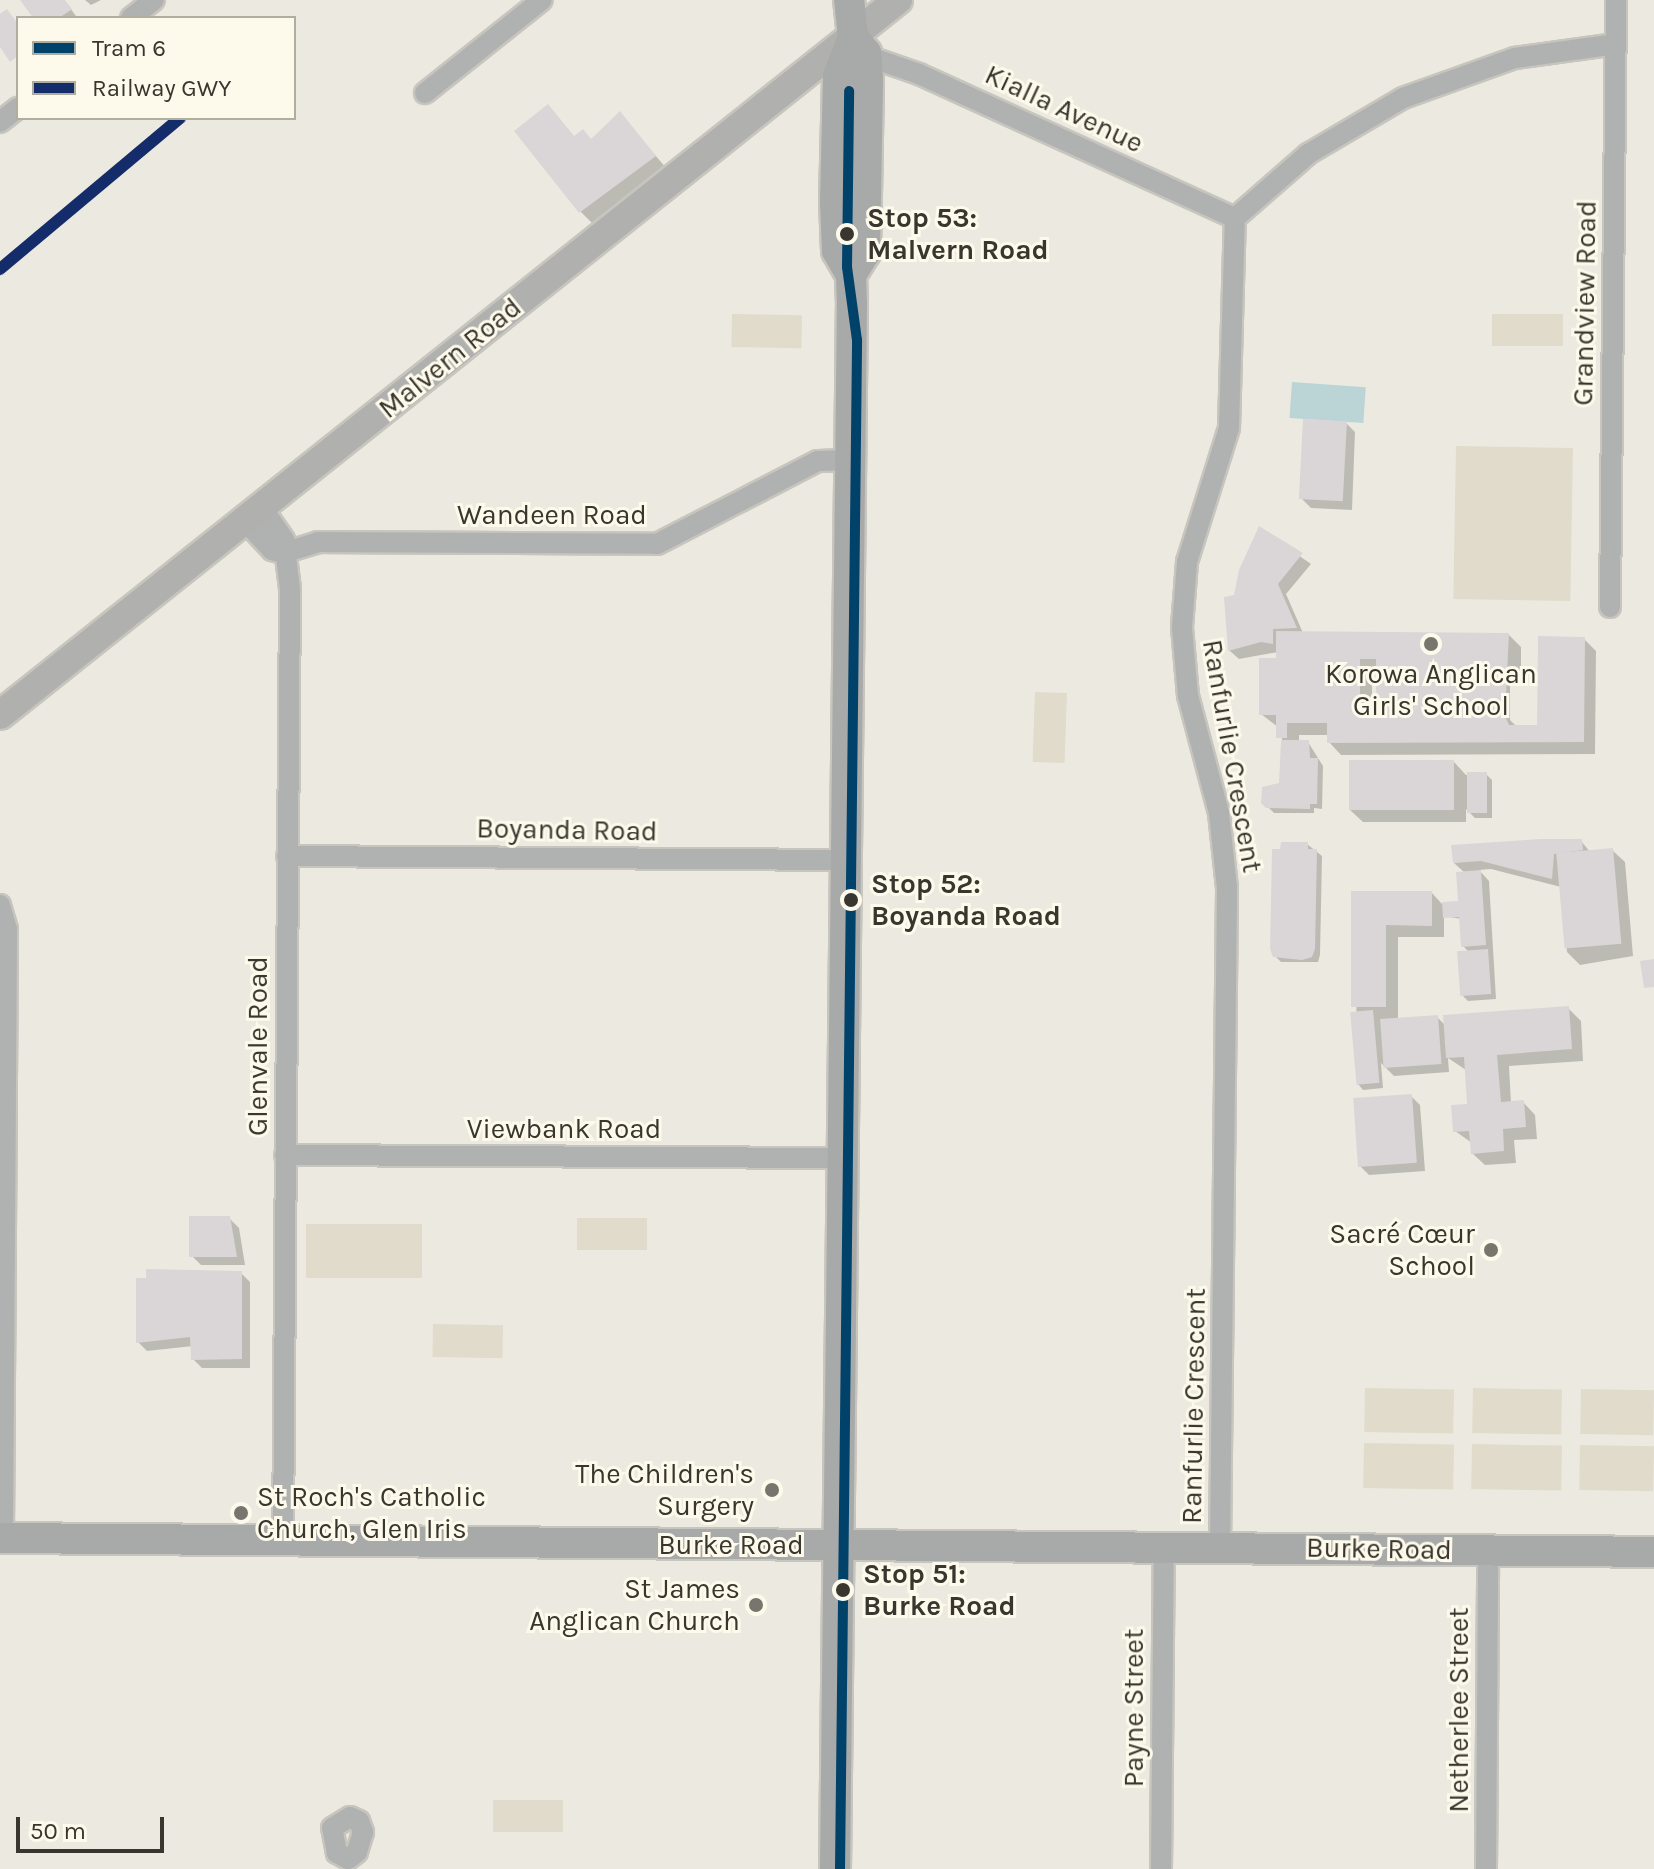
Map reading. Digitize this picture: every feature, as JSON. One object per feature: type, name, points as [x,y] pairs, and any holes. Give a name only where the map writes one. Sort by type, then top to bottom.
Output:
[{"type":"main road","points":[[835,1869],[851,275],[837,251],[835,202],[838,76],[860,47],[849,0]]},
{"type":"main road","name":"Malvern Road","points":[[4,704],[860,47],[898,0]]},
{"type":"main road","name":"Burke Road","points":[[2,1538],[1654,1552]]},
{"type":"street","points":[[134,16],[154,0]]},
{"type":"street","points":[[425,93],[542,0]]},
{"type":"street","name":"Grandview Road","points":[[1610,607],[1616,0]]},
{"type":"street","points":[[1235,218],[1308,154],[1403,98],[1515,58],[1616,44]]},
{"type":"street","name":"Kialla Avenue","points":[[860,47],[1235,218]]},
{"type":"street","points":[[0,122],[16,110]]},
{"type":"street","name":"Ranfurlie Crescent","points":[[1220,1548],[1227,888],[1219,813],[1188,696],[1182,627],[1187,562],[1229,428],[1235,218]]},
{"type":"street","name":"Wandeen Road","points":[[283,553],[318,542],[657,544],[818,461],[850,460]]},
{"type":"street","points":[[254,514],[272,550],[283,553]]},
{"type":"street","name":"Glenvale Road","points":[[283,553],[290,589],[283,1540]]},
{"type":"street","name":"Boyanda Road","points":[[287,856],[846,860]]},
{"type":"street","points":[[0,905],[7,929],[2,1538]]},
{"type":"street","name":"Viewbank Road","points":[[285,1155],[842,1158]]},
{"type":"street","name":"Payne Street","points":[[1161,1869],[1164,1547]]},
{"type":"street","name":"Netherlee Street","points":[[1486,1869],[1488,1550]]},
{"type":"shaded area","points":[[732,314],[802,315],[801,348],[731,347]]},
{"type":"shaded area","points":[[1492,314],[1563,314],[1563,346],[1492,346]]},
{"type":"shaded area","points":[[1456,446],[1573,448],[1570,601],[1453,599]]},
{"type":"shaded area","points":[[1035,692],[1067,693],[1065,763],[1033,762]]},
{"type":"shaded area","points":[[577,1218],[647,1218],[647,1250],[577,1250]]},
{"type":"shaded area","points":[[306,1224],[422,1224],[422,1278],[306,1278]]},
{"type":"shaded area","points":[[433,1324],[503,1325],[502,1358],[432,1357]]},
{"type":"shaded area","points":[[1365,1388],[1454,1390],[1453,1434],[1364,1432]]},
{"type":"shaded area","points":[[1473,1388],[1562,1390],[1561,1435],[1472,1433]]},
{"type":"shaded area","points":[[1581,1389],[1654,1390],[1653,1435],[1580,1434]]},
{"type":"shaded area","points":[[1364,1443],[1454,1445],[1453,1490],[1363,1488]]},
{"type":"shaded area","points":[[1472,1444],[1562,1446],[1561,1491],[1471,1489]]},
{"type":"shaded area","points":[[1580,1445],[1654,1446],[1653,1491],[1579,1490]]},
{"type":"shaded area","points":[[493,1800],[563,1800],[563,1832],[493,1832]]},
{"type":"water","points":[[1292,382],[1366,387],[1363,423],[1289,418]]},
{"type":"building","points":[[20,0],[65,0],[72,9],[62,16],[32,16]]},
{"type":"building","points":[[7,9],[16,21],[16,58],[10,62],[0,47],[0,14]]},
{"type":"building","points":[[548,104],[574,136],[583,129],[591,139],[620,111],[656,156],[579,213],[514,131]]},
{"type":"building","points":[[1303,419],[1347,421],[1343,501],[1299,499]]},
{"type":"building","points":[[1259,526],[1303,553],[1278,584],[1297,628],[1273,629],[1273,644],[1261,642],[1228,651],[1224,597],[1234,595],[1239,570]]},
{"type":"building","points":[[1276,631],[1509,633],[1505,716],[1509,725],[1537,725],[1538,636],[1585,637],[1584,742],[1327,743],[1327,723],[1287,723],[1287,738],[1276,738],[1276,715],[1259,715],[1259,658],[1276,658]],"holes":[[[1360,659],[1376,659],[1376,715],[1360,715]]]},
{"type":"building","points":[[1281,740],[1309,740],[1310,758],[1318,758],[1317,804],[1310,804],[1310,809],[1266,808],[1261,803],[1262,787],[1279,783]]},
{"type":"building","points":[[1349,760],[1454,760],[1454,810],[1349,810]]},
{"type":"building","points":[[1467,772],[1487,772],[1487,813],[1467,813]]},
{"type":"building","points":[[1582,839],[1583,850],[1554,854],[1552,879],[1481,861],[1453,863],[1451,845]]},
{"type":"building","points":[[1281,842],[1308,842],[1308,849],[1317,849],[1315,949],[1312,957],[1302,960],[1273,957],[1270,949],[1272,849],[1280,849]]},
{"type":"building","points":[[1613,848],[1621,944],[1565,949],[1556,853]]},
{"type":"building","points":[[1481,870],[1486,945],[1461,947],[1459,917],[1443,918],[1442,902],[1458,901],[1456,872]]},
{"type":"building","points":[[1351,891],[1432,891],[1432,926],[1386,925],[1386,1007],[1351,1007]]},
{"type":"building","points":[[1488,949],[1491,994],[1460,996],[1457,951]]},
{"type":"building","points":[[1654,959],[1654,987],[1644,988],[1640,961]]},
{"type":"building","points":[[1569,1006],[1572,1049],[1497,1055],[1501,1102],[1524,1100],[1526,1127],[1503,1129],[1504,1151],[1471,1154],[1469,1131],[1453,1132],[1451,1105],[1467,1104],[1464,1057],[1446,1058],[1443,1015]]},
{"type":"building","points":[[1373,1010],[1379,1083],[1356,1085],[1350,1012]]},
{"type":"building","points":[[1438,1015],[1441,1064],[1384,1068],[1380,1019]]},
{"type":"building","points":[[1412,1094],[1417,1163],[1358,1167],[1353,1098]]},
{"type":"building","points":[[189,1216],[230,1216],[237,1257],[189,1257]]},
{"type":"building","points":[[146,1269],[242,1271],[242,1359],[191,1360],[190,1337],[136,1343],[136,1278],[146,1278]]},
{"type":"tram line","name":"6","points":[[840,1869],[857,340],[847,267],[849,91]]},
{"type":"rail line","name":"GWY","points":[[0,269],[178,120]]},
{"type":"place","name":"Stop 53: Malvern Road","points":[[847,234]]},
{"type":"place","name":"Korowa Anglican Girls' School","points":[[1431,644]]},
{"type":"place","name":"Stop 52: Boyanda Road","points":[[851,900]]},
{"type":"place","name":"Sacré Cœur School","points":[[1491,1250]]},
{"type":"place","name":"The Children's Surgery","points":[[772,1490]]},
{"type":"place","name":"St Roch's Catholic Church, Glen Iris","points":[[241,1513]]},
{"type":"place","name":"Stop 51: Burke Road","points":[[843,1590]]},
{"type":"place","name":"St James Anglican Church","points":[[756,1605]]}]
